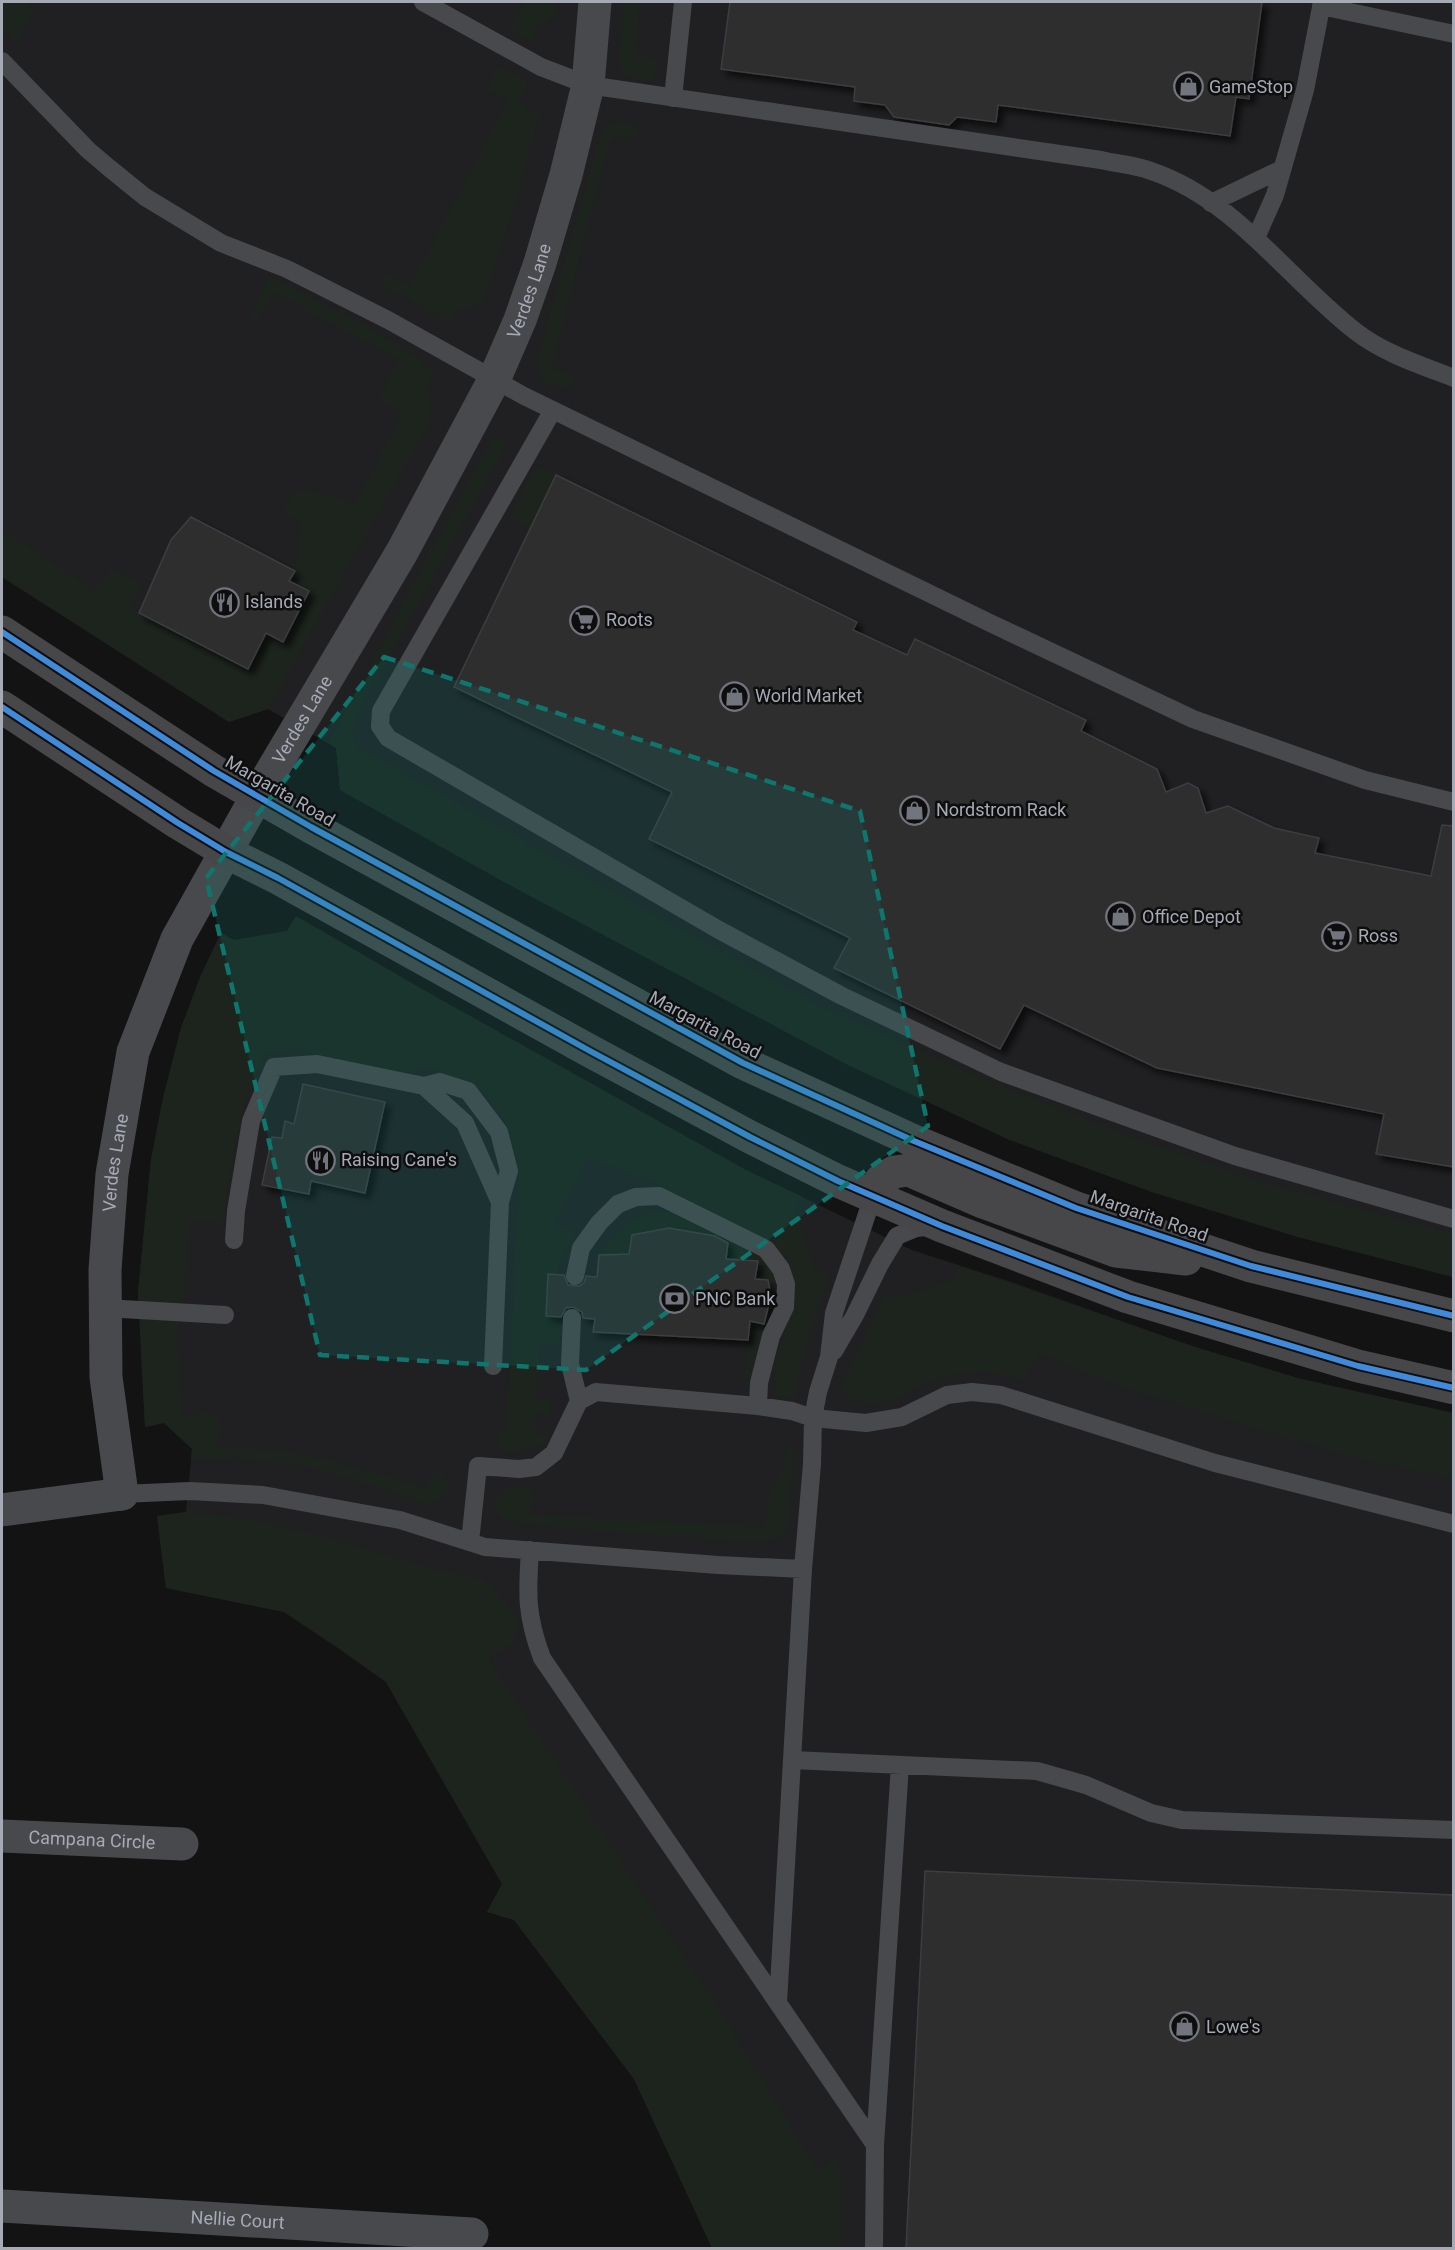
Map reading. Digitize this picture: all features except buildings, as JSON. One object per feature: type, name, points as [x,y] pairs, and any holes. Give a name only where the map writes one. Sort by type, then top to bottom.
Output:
[{"type":"main road","name":"Margarita Road","points":[[2,632],[214,771],[743,1064],[914,1141],[1076,1208],[1251,1266],[1454,1316]]},
{"type":"main road","points":[[2,707],[226,852],[278,878],[750,1137],[873,1196],[942,1226],[1128,1297],[1358,1365],[1454,1388]]},
{"type":"main road","points":[[873,1196],[882,1180],[894,1172],[909,1170],[983,1202],[1116,1251],[1251,1266]]},
{"type":"street","name":"Verdes Lane","points":[[122,1494],[106,1377],[105,1270],[112,1174],[134,1052],[177,939],[257,796],[402,552],[494,380],[520,320],[540,263],[566,175],[588,84],[595,2]]},
{"type":"street","points":[[2,1510],[122,1494]]},
{"type":"street","name":"Campana Circle","points":[[2,1836],[182,1844]]},
{"type":"street","name":"Nellie Court","points":[[2,2206],[472,2234]]},
{"type":"lane","points":[[423,2],[541,67],[588,84],[1101,160],[1151,171],[1201,195],[1256,238],[1315,297],[1355,332],[1396,356],[1454,378]]},
{"type":"lane","points":[[673,98],[683,2]]},
{"type":"lane","points":[[1256,238],[1275,195],[1305,90],[1321,4],[1454,34]]},
{"type":"lane","points":[[2,61],[88,150],[145,197],[221,243],[287,269],[346,298],[553,410],[1193,719],[1365,780],[1454,802]]},
{"type":"lane","points":[[1211,203],[1282,169]]},
{"type":"lane","points":[[553,410],[381,711],[380,726],[388,738],[719,930],[842,996],[1001,1072],[1235,1156],[1454,1219]]},
{"type":"lane","points":[[234,1240],[236,1211],[251,1121],[274,1067],[317,1064],[424,1086],[441,1082],[468,1091],[499,1132],[510,1171],[500,1202],[493,1366]]},
{"type":"lane","points":[[424,1086],[465,1123],[500,1202]]},
{"type":"lane","points":[[575,1276],[581,1248],[598,1223],[618,1204],[636,1197],[659,1196],[766,1249],[782,1269],[786,1284],[785,1306],[769,1346],[759,1383],[758,1406]]},
{"type":"lane","points":[[830,1357],[834,1313],[873,1196]]},
{"type":"lane","points":[[778,2003],[803,1569],[812,1464],[813,1418],[818,1392],[830,1357],[897,1236],[916,1228],[942,1226]]},
{"type":"lane","points":[[105,1308],[225,1315]]},
{"type":"lane","points":[[572,1318],[570,1364],[579,1401]]},
{"type":"lane","points":[[470,1542],[478,1466],[519,1469],[536,1467],[554,1453],[579,1401],[596,1392],[758,1406],[792,1411],[813,1418],[866,1423],[902,1417],[947,1395],[972,1392],[1001,1395],[1215,1463],[1454,1524]]},
{"type":"lane","points":[[122,1494],[190,1491],[263,1494],[400,1520],[485,1546],[718,1565],[803,1569]]},
{"type":"lane","points":[[530,1550],[527,1595],[531,1629],[542,1658],[875,2145]]},
{"type":"lane","points":[[792,1760],[1037,1771],[1086,1785],[1150,1813],[1182,1820],[1454,1830]]},
{"type":"lane","points":[[874,2248],[875,2145],[900,1765]]},
{"type":"highlighted area","points":[[384,657],[860,811],[928,1126],[586,1370],[320,1355],[206,878]]},
{"type":"shaded area","points":[[2,2],[1453,2],[1453,1277],[1298,1237],[1152,1192],[1010,1140],[850,1066],[504,882],[340,790],[336,748],[268,709],[229,722],[2,577]]},
{"type":"shaded area","points":[[2,2],[26,2],[36,10],[17,42],[2,27]]},
{"type":"shaded area","points":[[523,2],[558,2],[557,13],[537,28],[533,42],[511,32]]},
{"type":"shaded area","points":[[624,2],[640,2],[635,54],[657,61],[653,80],[646,82],[628,77],[620,67]]},
{"type":"shaded area","points":[[496,66],[528,81],[519,102],[539,113],[514,209],[481,305],[454,310],[451,323],[379,284],[385,274],[410,286],[508,101],[489,90],[488,86]]},
{"type":"shaded area","points":[[617,122],[635,124],[638,131],[634,137],[617,137],[610,141],[551,368],[570,374],[574,378],[569,387],[558,388],[543,381],[536,364],[599,139],[605,129]]},
{"type":"shaded area","points":[[270,277],[363,324],[402,348],[436,373],[427,387],[432,418],[268,709],[229,722],[2,577],[2,529],[95,591],[109,572],[114,570],[142,584],[130,607],[139,613],[266,633],[283,642],[309,592],[289,581],[295,571],[302,524],[283,512],[293,495],[306,491],[324,494],[354,506],[402,413],[379,399],[399,360],[273,292],[259,318],[252,319],[251,315]]},
{"type":"shaded area","points":[[493,437],[507,444],[357,715],[352,733],[357,747],[671,924],[833,1012],[962,1070],[1135,1139],[1267,1184],[1453,1234],[1453,1277],[1298,1237],[1152,1192],[1010,1140],[850,1066],[504,882],[340,790],[336,748],[328,743]]},
{"type":"shaded area","points":[[537,466],[556,475],[529,529],[509,518]]},
{"type":"shaded area","points":[[296,916],[746,1170],[912,1250],[1014,1283],[1195,1347],[1301,1379],[1453,1413],[1453,2248],[712,2248],[634,2079],[514,1920],[487,1912],[502,1884],[386,1682],[284,1612],[166,1588],[157,1516],[186,1512],[192,1449],[164,1423],[145,1427],[138,1292],[151,1160],[163,1098],[181,1028],[201,975],[221,933],[234,940],[287,931]]},
{"type":"shaded area","points":[[296,916],[746,1170],[803,1197],[796,1210],[813,1268],[831,1276],[811,1326],[794,1397],[782,1399],[775,1394],[773,1367],[792,1305],[795,1283],[788,1260],[771,1244],[683,1197],[641,1177],[589,1158],[554,1224],[577,1234],[560,1260],[558,1275],[548,1274],[546,1316],[562,1317],[560,1345],[540,1344],[536,1400],[549,1402],[549,1414],[537,1413],[535,1434],[547,1435],[547,1443],[516,1451],[498,1447],[499,1435],[505,1432],[512,1342],[514,1248],[519,1203],[519,1168],[509,1130],[486,1093],[431,1067],[400,1074],[295,1050],[267,1054],[257,1073],[242,1114],[222,1223],[189,1221],[185,1287],[177,1334],[182,1416],[204,1413],[217,1418],[220,1427],[217,1448],[279,1450],[333,1461],[427,1488],[432,1473],[438,1473],[445,1476],[449,1489],[447,1495],[434,1504],[424,1503],[395,1492],[299,1465],[236,1458],[191,1459],[192,1449],[164,1423],[145,1427],[138,1292],[151,1160],[163,1098],[181,1028],[201,975],[221,933],[234,940],[287,931]]},
{"type":"shaded area","points":[[653,1211],[680,1213],[761,1254],[771,1269],[775,1279],[775,1302],[751,1381],[744,1378],[750,1321],[765,1323],[771,1296],[768,1280],[755,1279],[757,1261],[726,1259],[729,1239],[669,1228],[632,1235],[629,1254],[599,1255],[610,1240],[628,1223]]},
{"type":"shaded area","points":[[960,1266],[1195,1347],[1301,1379],[1453,1413],[1453,1478],[1359,1459],[1124,1388],[1038,1353],[1026,1375],[1019,1380],[997,1373],[969,1372],[937,1379],[893,1401],[878,1403],[855,1400],[843,1393],[844,1381],[886,1293],[898,1298],[953,1280]]},
{"type":"shaded area","points":[[788,1442],[793,1448],[789,1524],[780,1536],[772,1540],[756,1542],[573,1529],[505,1521],[498,1515],[495,1506],[499,1494],[506,1489],[516,1487],[533,1491],[530,1515],[765,1527],[769,1495],[781,1472]]},
{"type":"shaded area","points":[[186,1512],[251,1520],[336,1540],[445,1572],[485,1580],[513,1610],[519,1626],[512,1642],[489,1660],[724,2017],[817,2171],[835,2159],[842,2177],[840,2248],[712,2248],[634,2079],[514,1920],[487,1912],[502,1884],[386,1682],[284,1612],[166,1588],[157,1516]]},
{"type":"cycle path","points":[[2,632],[214,771],[311,827],[743,1063],[914,1141],[1076,1208],[1251,1266],[1454,1316]]},
{"type":"cycle path","points":[[2,707],[226,852],[278,878],[590,1051],[750,1137],[838,1181],[942,1226],[1128,1297],[1358,1366],[1454,1388]]},
{"type":"place","name":"GameStop","points":[[1188,87]]},
{"type":"place","name":"Islands","points":[[224,602]]},
{"type":"place","name":"Roots","points":[[585,620]]},
{"type":"place","name":"World Market","points":[[734,696]]},
{"type":"place","name":"Nordstrom Rack","points":[[915,810]]},
{"type":"place","name":"Office Depot","points":[[1121,917]]},
{"type":"place","name":"Ross","points":[[1337,936]]},
{"type":"place","name":"Raising Cane's","points":[[320,1160]]},
{"type":"place","name":"PNC Bank","points":[[674,1299]]},
{"type":"place","name":"Lowe's","points":[[1185,2027]]}]
